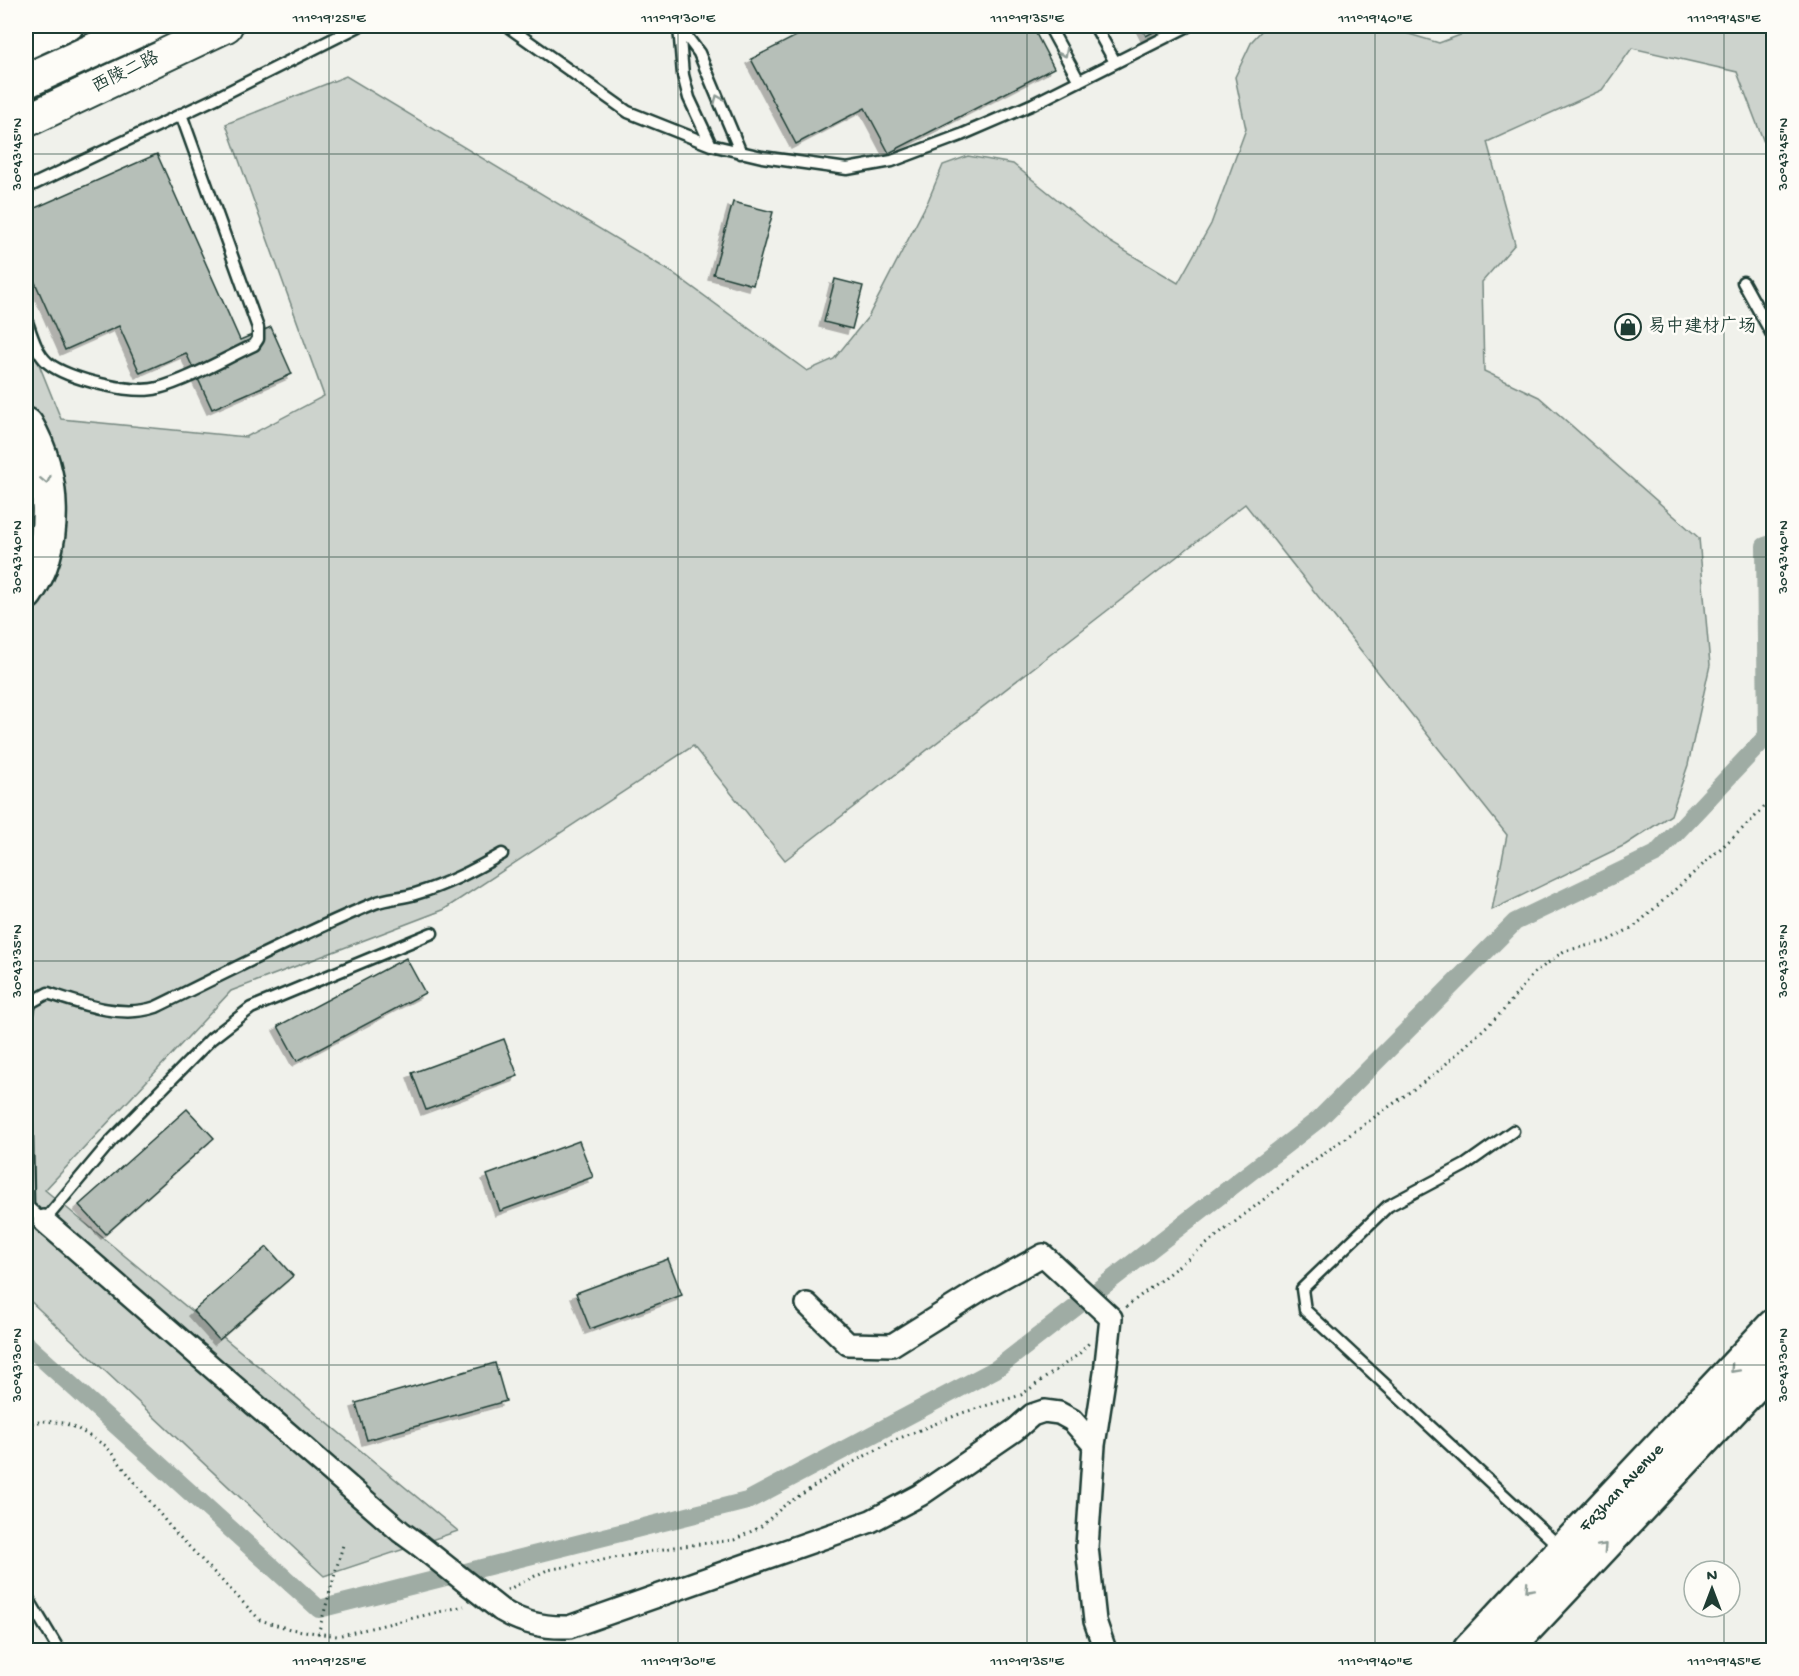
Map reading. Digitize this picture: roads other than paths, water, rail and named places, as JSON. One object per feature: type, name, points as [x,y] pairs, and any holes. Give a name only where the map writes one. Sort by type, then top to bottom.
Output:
[{"type":"highway","points":[[26,45],[66,26]]},
{"type":"highway","points":[[26,81],[147,26]]},
{"type":"highway","points":[[26,425],[41,459],[48,486],[49,516],[44,552],[26,593]]},
{"type":"highway","name":"Fazhan Avenue","points":[[1470,1650],[1773,1326]]},
{"type":"highway","name":"Fazhan Avenue","points":[[1505,1650],[1773,1364]]},
{"type":"main road","points":[[79,26],[83,42],[93,56],[109,63],[153,58],[178,48]]},
{"type":"main road","name":"西陵二路","points":[[26,121],[226,26]]},
{"type":"street","points":[[44,1221],[400,1532],[501,1610],[527,1623],[553,1628],[569,1627],[871,1521],[920,1495],[1015,1430],[1032,1415],[1044,1411],[1059,1413],[1071,1420],[1094,1445]]},
{"type":"street","points":[[807,1304],[848,1344],[892,1345],[980,1290],[1043,1255],[1111,1318],[1094,1445],[1087,1547],[1095,1621],[1105,1650]]},
{"type":"lane","points":[[26,188],[359,26]]},
{"type":"lane","points":[[507,26],[628,112],[711,145],[741,153],[799,164],[847,169],[892,161],[961,135],[1033,104],[1188,26]]},
{"type":"lane","points":[[679,26],[683,75],[689,98],[711,145]]},
{"type":"lane","points":[[679,26],[699,53],[741,153]]},
{"type":"lane","points":[[1049,26],[1079,81]]},
{"type":"lane","points":[[1095,26],[1115,62]]},
{"type":"lane","points":[[188,133],[191,115],[202,104]]},
{"type":"lane","points":[[26,319],[39,353],[48,364],[64,374],[98,384],[130,389],[156,389],[254,345],[258,339],[258,328],[181,114]]},
{"type":"lane","points":[[159,124],[167,123],[188,133]]},
{"type":"lane","points":[[1743,282],[1773,338]]},
{"type":"lane","points":[[26,1022],[30,1003],[48,993],[112,1010],[140,1012],[156,1008],[278,946],[378,902],[414,895],[458,878],[502,854]]},
{"type":"lane","points":[[26,1091],[28,1206],[44,1221],[111,1141],[211,1040],[251,1008],[432,933]]},
{"type":"lane","points":[[1513,1131],[1465,1165],[1388,1206],[1302,1289],[1305,1310],[1563,1551]]},
{"type":"lane","points":[[26,1595],[59,1650]]},
{"type":"waterway","points":[[26,1344],[319,1609],[747,1501],[996,1369],[1319,1119],[1515,922],[1656,854],[1767,736],[1765,546],[1774,543]]},
{"type":"place","name":"易中建材广场","points":[[1628,327]]}]
